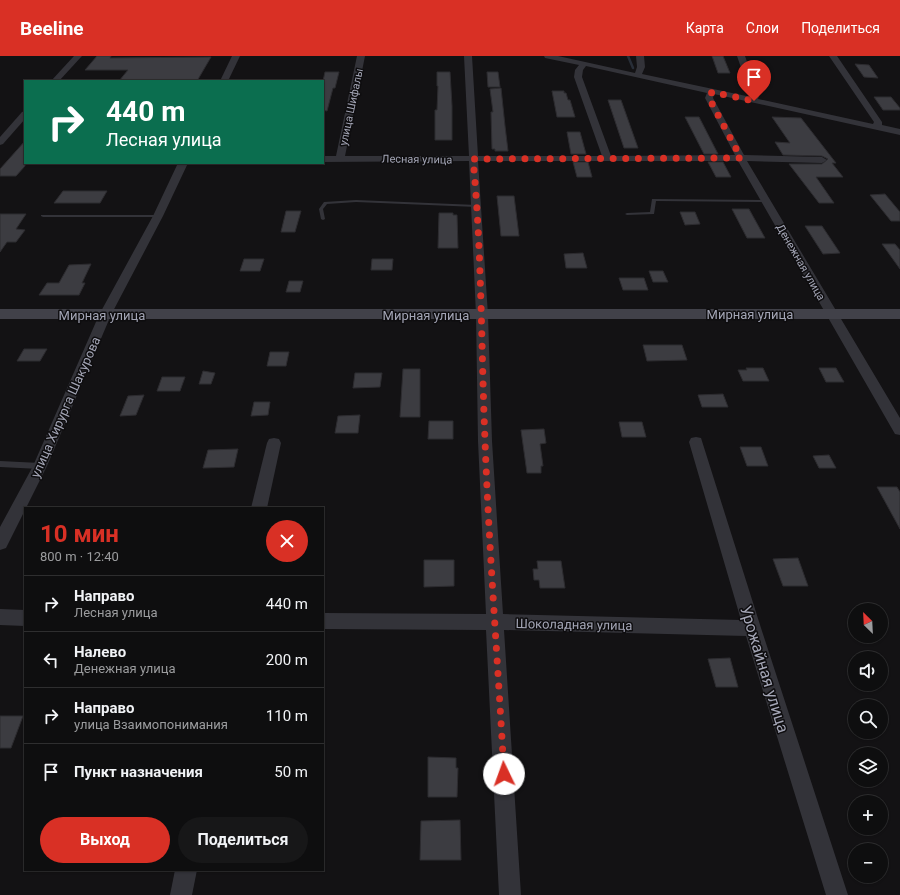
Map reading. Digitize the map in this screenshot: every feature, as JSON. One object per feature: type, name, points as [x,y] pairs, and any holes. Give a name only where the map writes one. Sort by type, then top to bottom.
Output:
[{"type":"street","points":[[57,80],[78,56]]},
{"type":"street","points":[[224,80],[236,56]]},
{"type":"street","name":"улица Шифалы","points":[[340,158],[361,56]]},
{"type":"street","points":[[468,56],[482,314],[485,441],[510,895]]},
{"type":"street","points":[[548,56],[900,132]]},
{"type":"street","points":[[638,75],[641,66],[640,56]]},
{"type":"street","points":[[741,56],[746,66],[755,96],[754,101]]},
{"type":"street","points":[[833,56],[878,122],[877,127]]},
{"type":"street","points":[[584,64],[579,70],[578,76],[608,159]]},
{"type":"street","name":"Денежная улица","points":[[712,92],[709,98],[741,158],[900,430]]},
{"type":"street","points":[[0,142],[24,115]]},
{"type":"street","name":"Лесная улица","points":[[324,158],[741,158],[822,160]]},
{"type":"street","name":"улица Хирурга Шакурова","points":[[0,543],[40,466],[106,315],[158,216],[183,164]]},
{"type":"street","name":"Мирная улица","points":[[0,314],[900,314]]},
{"type":"street","name":"Урожайная улица","points":[[696,442],[752,628],[837,895]]},
{"type":"street","points":[[259,507],[274,443]]},
{"type":"street","points":[[0,618],[24,618]]},
{"type":"street","name":"Шоколадная улица","points":[[324,621],[495,622],[752,628]]},
{"type":"street","points":[[181,895],[186,871]]},
{"type":"lane","points":[[627,214],[652,213],[654,200],[766,201]]},
{"type":"lane","points":[[323,218],[321,209],[326,203],[331,202],[356,201],[477,206]]},
{"type":"lane","points":[[43,216],[158,216]]},
{"type":"lane","points":[[0,464],[40,466]]},
{"type":"building","points":[[97,56],[111,56],[110,58],[211,57],[198,80],[120,80],[128,70],[85,70]]},
{"type":"building","points":[[712,56],[723,56],[730,73],[718,73]]},
{"type":"building","points":[[855,64],[869,65],[878,78],[864,77]]},
{"type":"building","points":[[325,72],[339,72],[327,111],[324,110],[323,80]]},
{"type":"building","points":[[437,72],[450,72],[452,140],[435,140],[435,110],[437,110],[438,86]]},
{"type":"building","points":[[487,72],[498,72],[500,87],[488,87]]},
{"type":"building","points":[[501,88],[508,151],[495,151],[495,149],[492,149],[491,112],[493,112],[490,89]]},
{"type":"building","points":[[552,91],[564,91],[564,93],[566,93],[568,100],[570,100],[575,117],[557,117]]},
{"type":"building","points":[[874,97],[891,97],[900,110],[883,110]]},
{"type":"building","points":[[608,100],[621,100],[638,148],[624,148]]},
{"type":"building","points":[[685,117],[699,117],[718,154],[704,154]]},
{"type":"building","points":[[772,117],[801,118],[836,163],[832,163],[843,177],[816,177],[834,203],[819,203],[789,164],[822,164],[828,159],[822,156],[783,155],[775,142],[790,143]]},
{"type":"building","points":[[567,132],[580,132],[586,154],[571,154]]},
{"type":"building","points":[[24,142],[25,166],[16,176],[0,176],[0,169]]},
{"type":"building","points":[[573,162],[588,162],[592,177],[577,177]]},
{"type":"building","points":[[708,162],[723,162],[731,177],[716,177]]},
{"type":"building","points":[[63,191],[107,191],[100,203],[54,203]]},
{"type":"building","points":[[885,194],[900,212],[900,221],[891,221],[870,195]]},
{"type":"building","points":[[497,196],[514,196],[519,236],[501,236]]},
{"type":"building","points":[[732,209],[749,209],[765,238],[747,238]]},
{"type":"building","points":[[286,211],[301,211],[295,232],[281,232]]},
{"type":"building","points":[[680,212],[695,212],[700,224],[685,225]]},
{"type":"building","points":[[439,213],[453,213],[453,215],[457,215],[458,248],[438,248]]},
{"type":"building","points":[[0,214],[26,214],[16,229],[25,230],[16,242],[7,242],[0,252]]},
{"type":"building","points":[[805,226],[822,226],[840,253],[823,254]]},
{"type":"building","points":[[882,244],[895,244],[900,250],[900,269]]},
{"type":"building","points":[[583,253],[587,268],[566,268],[564,254]]},
{"type":"building","points":[[244,259],[264,259],[260,271],[240,271]]},
{"type":"building","points":[[372,259],[393,259],[392,270],[371,270]]},
{"type":"building","points":[[91,264],[82,283],[85,283],[79,295],[39,295],[47,283],[59,283],[69,265]]},
{"type":"building","points":[[649,271],[663,271],[668,282],[653,282]]},
{"type":"building","points":[[619,278],[644,278],[648,290],[623,290]]},
{"type":"building","points":[[289,281],[303,281],[300,292],[286,292]]},
{"type":"building","points":[[643,345],[682,345],[687,360],[647,361]]},
{"type":"building","points":[[24,349],[47,349],[40,361],[17,361]]},
{"type":"building","points":[[270,352],[289,352],[286,366],[267,366]]},
{"type":"building","points":[[746,368],[763,368],[769,381],[743,381],[738,370],[747,370]]},
{"type":"building","points":[[819,368],[836,368],[844,382],[826,382]]},
{"type":"building","points":[[403,369],[420,369],[420,417],[400,417]]},
{"type":"building","points":[[203,371],[215,373],[211,384],[199,384]]},
{"type":"building","points":[[355,373],[382,373],[380,387],[353,388]]},
{"type":"building","points":[[162,377],[185,377],[180,391],[157,391]]},
{"type":"building","points":[[723,394],[728,407],[702,407],[698,395]]},
{"type":"building","points":[[144,395],[136,415],[120,416],[128,396]]},
{"type":"building","points":[[254,402],[270,402],[268,415],[251,416]]},
{"type":"building","points":[[360,415],[358,433],[335,433],[338,416]]},
{"type":"building","points":[[429,421],[453,421],[453,439],[428,439]]},
{"type":"building","points":[[619,422],[642,422],[646,437],[622,437]]},
{"type":"building","points":[[544,429],[546,443],[540,444],[543,466],[541,466],[541,473],[527,473],[521,430]]},
{"type":"building","points":[[740,447],[761,447],[768,466],[747,466]]},
{"type":"building","points":[[238,449],[234,467],[203,468],[208,450]]},
{"type":"building","points":[[829,455],[836,468],[819,468],[813,456]]},
{"type":"building","points":[[877,487],[897,487],[900,492],[900,529]]},
{"type":"building","points":[[798,558],[808,586],[783,586],[773,559]]},
{"type":"building","points":[[424,560],[454,560],[454,586],[424,587]]},
{"type":"building","points":[[537,561],[561,561],[565,588],[540,588],[539,580],[534,580],[533,569],[538,569]]},
{"type":"building","points":[[730,658],[738,687],[716,687],[708,659]]},
{"type":"building","points":[[0,716],[23,716],[11,748],[0,748]]},
{"type":"building","points":[[428,757],[456,758],[456,768],[458,768],[457,797],[428,797]]},
{"type":"building","points":[[460,820],[461,860],[420,860],[421,821]]},
{"type":"waterway","points":[[628,56],[633,68]]},
{"type":"route","points":[[504,774],[485,441],[482,314],[477,206],[473,159],[741,158],[709,98],[712,92],[754,101]]}]
